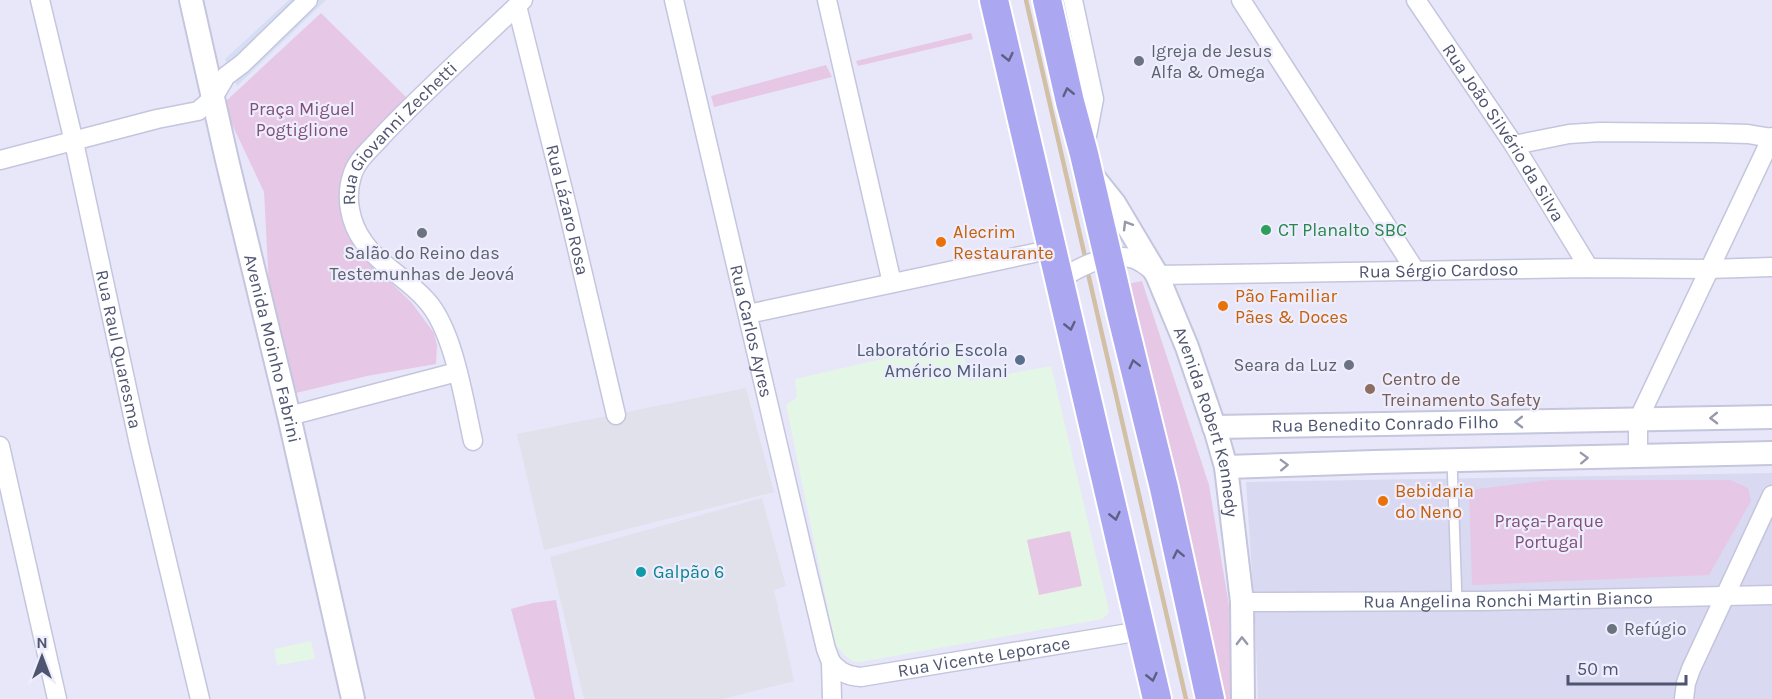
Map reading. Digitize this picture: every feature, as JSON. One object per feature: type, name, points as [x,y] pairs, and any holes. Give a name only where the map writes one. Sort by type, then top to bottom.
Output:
[{"type":"main road","points":[[994,0],[1053,249],[1064,277],[1157,699]]},
{"type":"main road","name":"Avenida Robert Kennedy","points":[[1047,0],[1086,161],[1103,260],[1164,488],[1210,699]]},
{"type":"street","name":"Rua Raul Quaresma","points":[[40,0],[200,699]]},
{"type":"street","name":"Avenida Moinho Fabrini","points":[[190,0],[226,160],[289,416],[353,699]]},
{"type":"street","points":[[0,160],[157,119],[198,111],[213,98],[226,76],[242,64],[308,0]]},
{"type":"street","name":"Rua Carlos Ayres","points":[[674,0],[806,565],[831,662],[832,699]]},
{"type":"street","points":[[827,0],[892,283]]},
{"type":"street","name":"Avenida Robert Kennedy","points":[[1073,0],[1094,99],[1086,161],[1157,275],[1173,309],[1226,466],[1242,602],[1243,699]]},
{"type":"street","points":[[1241,0],[1415,270]]},
{"type":"street","name":"Rua João Silvério da Silva","points":[[1416,0],[1514,145],[1589,268]]},
{"type":"street","name":"Rua Giovanni Zechetti","points":[[473,441],[457,372],[440,320],[426,300],[362,241],[352,217],[349,190],[352,174],[362,158],[394,123],[520,3]]},
{"type":"street","name":"Rua Lázaro Rosa","points":[[520,3],[616,415]]},
{"type":"street","points":[[1514,145],[1569,134],[1600,132],[1748,134],[1772,138],[1638,420],[1638,456]]},
{"type":"street","points":[[748,314],[1053,249]]},
{"type":"street","points":[[1064,277],[1082,267],[1121,257],[1142,263],[1157,275]]},
{"type":"street","name":"Rua Sérgio Cardoso","points":[[1157,275],[1772,267]]},
{"type":"street","points":[[289,416],[457,372]]},
{"type":"street","name":"Rua Benedito Conrado Filho","points":[[1214,427],[1772,417]]},
{"type":"street","points":[[0,446],[57,699]]},
{"type":"street","name":"Rua Benedito Conrado Filho","points":[[1226,466],[1772,453]]},
{"type":"street","points":[[1684,699],[1691,669],[1772,495]]},
{"type":"street","name":"Rua Angelina Ronchi Martin Bianco","points":[[1242,602],[1772,596]]},
{"type":"street","name":"Rua Vicente Leporace","points":[[831,662],[839,671],[848,676],[861,677],[1141,631]]},
{"type":"lane","points":[[1452,460],[1457,601]]},
{"type":"shaded area","points":[[289,0],[326,0],[237,86],[225,59]]},
{"type":"shaded area","points":[[961,341],[969,381],[1051,366],[1109,611],[1104,618],[1097,620],[860,662],[852,661],[835,643],[786,405],[797,397],[795,379]]},
{"type":"shaded area","points":[[746,388],[774,492],[544,550],[517,434]]},
{"type":"shaded area","points":[[1772,473],[1772,699],[1258,699],[1246,482]]},
{"type":"shaded area","points":[[762,498],[786,586],[774,590],[794,681],[723,699],[584,699],[550,557]]},
{"type":"shaded area","points":[[311,641],[315,659],[277,665],[274,649]]},
{"type":"green space","name":"Praça Miguel Pogtiglione","points":[[321,13],[408,99],[392,115],[342,210],[345,225],[364,257],[412,303],[434,333],[437,345],[436,364],[367,376],[296,393],[269,287],[264,192],[229,118],[225,102]]},
{"type":"green space","points":[[971,33],[973,39],[858,66],[856,61]]},
{"type":"green space","points":[[826,65],[832,77],[714,107],[711,96]]},
{"type":"green space","points":[[1142,281],[1209,485],[1229,606],[1232,699],[1222,699],[1208,613],[1127,284]]},
{"type":"green space","name":"Praça-Parque Portugal","points":[[1550,480],[1730,480],[1748,488],[1751,501],[1709,575],[1472,585],[1469,490]]},
{"type":"green space","points":[[1070,531],[1082,586],[1039,595],[1027,540]]},
{"type":"green space","points":[[556,600],[575,699],[535,699],[511,609]]},
{"type":"waterway","points":[[1026,0],[1086,261]]},
{"type":"waterway","points":[[1087,269],[1186,699]]},
{"type":"place","name":"Igreja de Jesus Alfa & Omega","points":[[1139,61]]},
{"type":"place","name":"CT Planalto SBC","points":[[1266,230]]},
{"type":"place","name":"Salão do Reino das Testemunhas de Jeová","points":[[422,233]]},
{"type":"place","name":"Alecrim Restaurante","points":[[941,242]]},
{"type":"place","name":"Pão Familiar Pães & Doces","points":[[1223,306]]},
{"type":"place","name":"Laboratório Escola Américo Milani","points":[[1020,360]]},
{"type":"place","name":"Seara da Luz","points":[[1349,365]]},
{"type":"place","name":"Centro de Treinamento Safety","points":[[1370,389]]},
{"type":"place","name":"Bebidaria do Neno","points":[[1383,501]]},
{"type":"place","name":"Galpão 6","points":[[641,572]]},
{"type":"place","name":"Refúgio","points":[[1612,629]]}]
